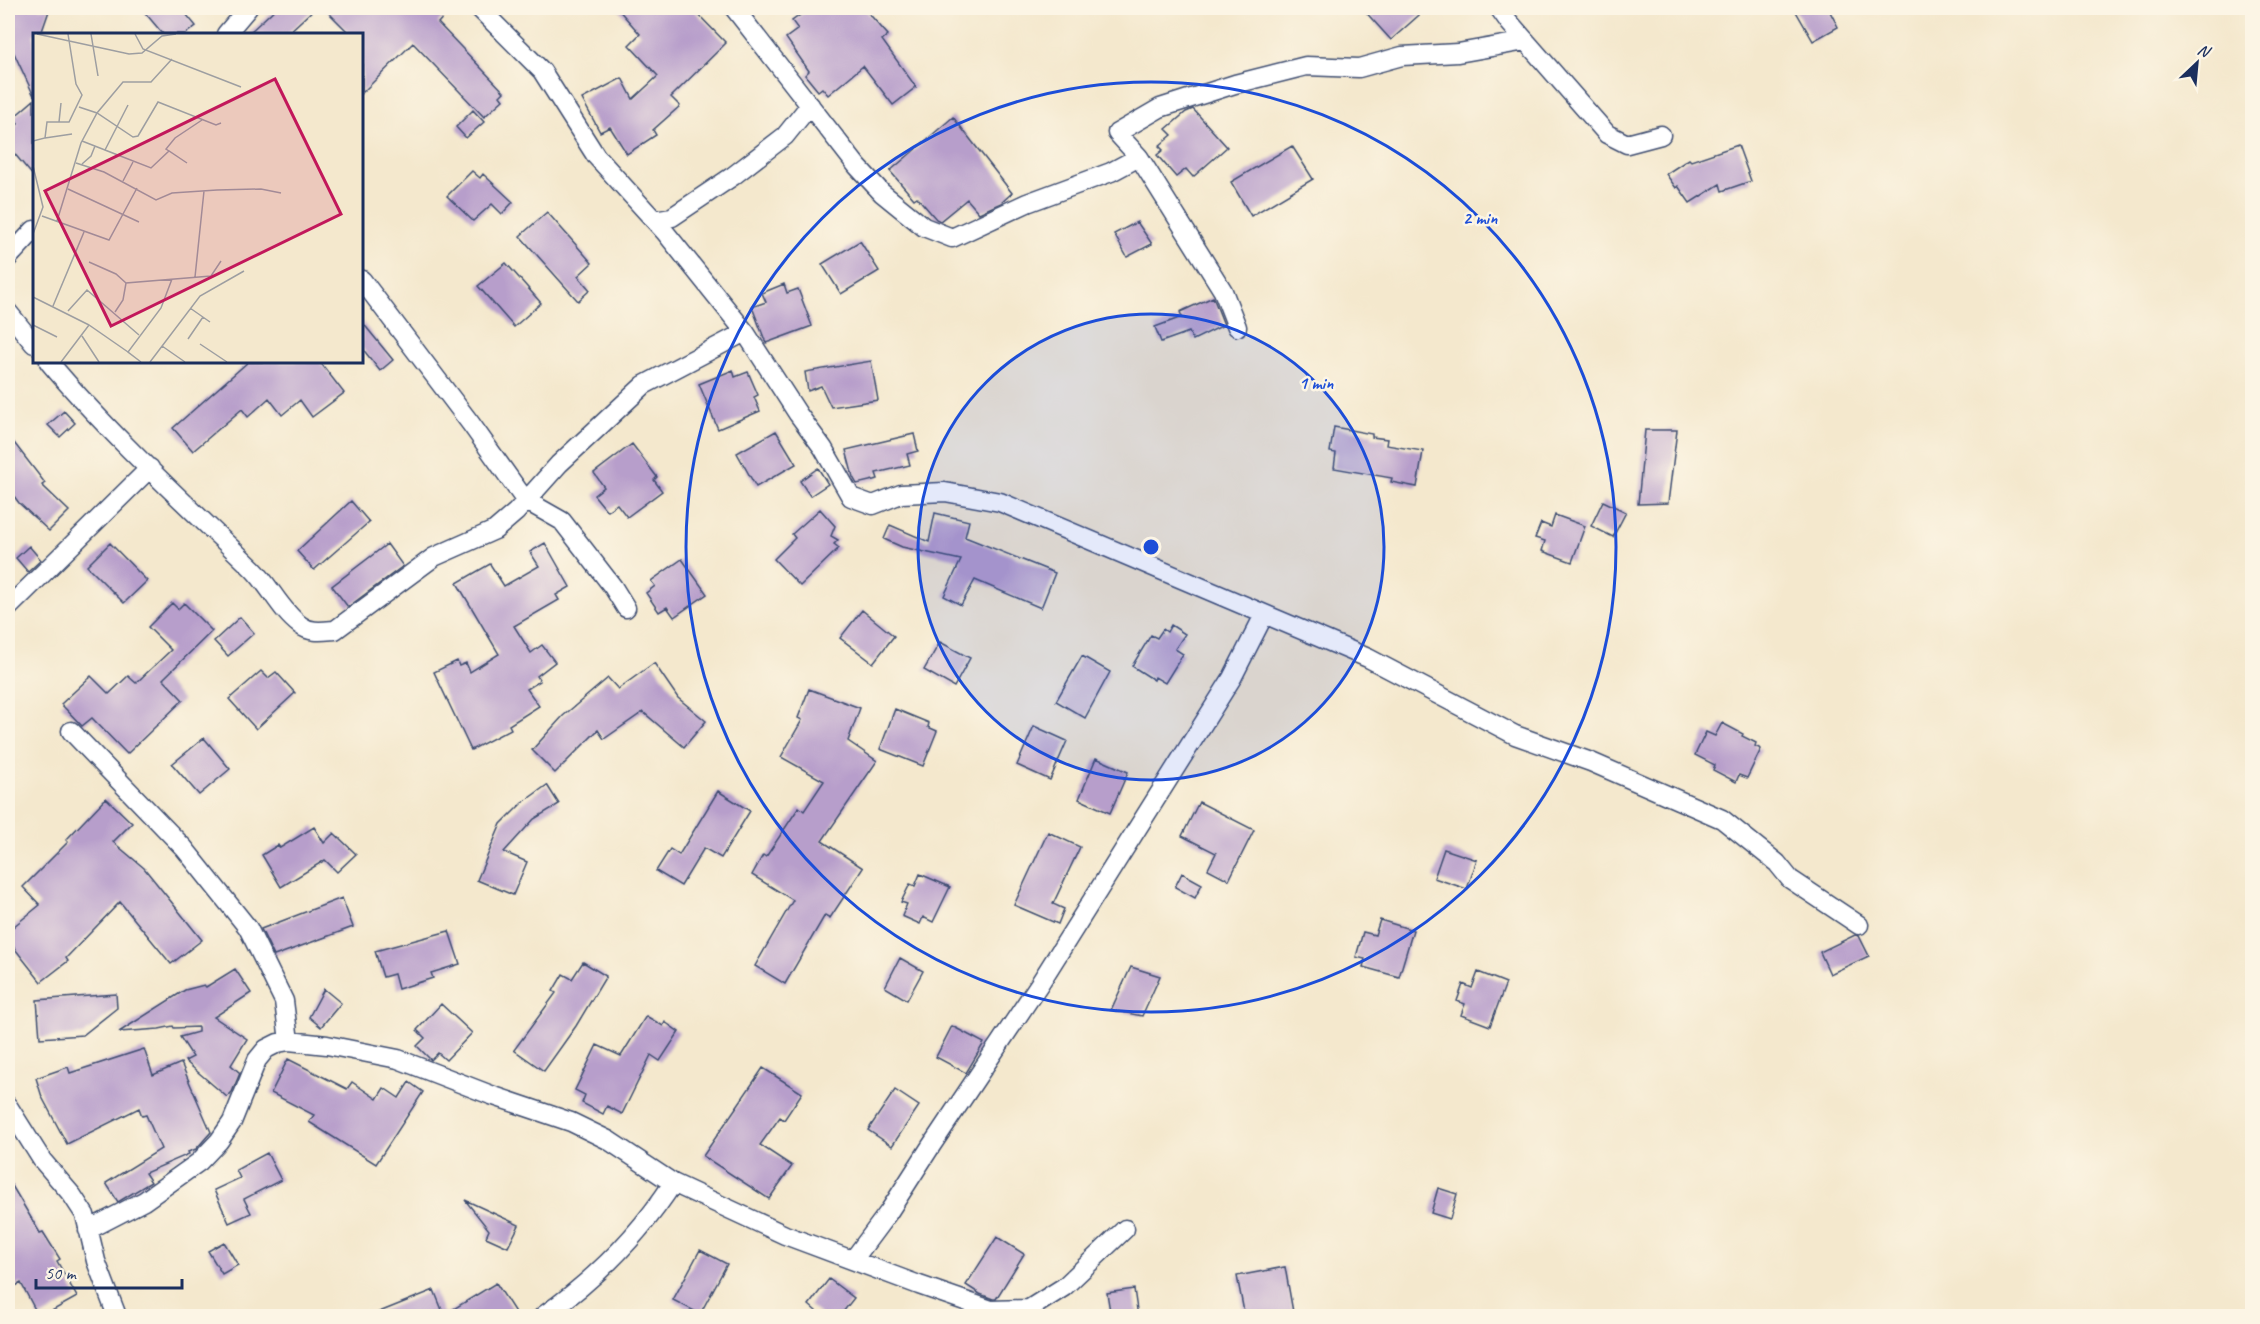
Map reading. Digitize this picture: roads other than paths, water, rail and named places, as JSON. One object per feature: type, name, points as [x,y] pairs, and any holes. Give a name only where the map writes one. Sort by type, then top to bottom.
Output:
[{"type":"street","points":[[227,33],[248,8]]},
{"type":"street","points":[[479,8],[542,71],[596,156],[654,220],[745,332],[823,448],[851,497],[873,505],[901,494],[945,492],[999,502],[1368,658],[1515,735],[1591,762],[1722,819],[1777,863],[1790,879],[1859,925]]},
{"type":"street","points":[[734,8],[857,166],[882,193],[924,227],[952,238],[1027,203],[1111,172],[1139,157]]},
{"type":"street","points":[[1499,8],[1607,134],[1627,144],[1661,135]]},
{"type":"street","points":[[1238,327],[1223,291],[1139,157],[1117,133],[1160,108],[1235,84],[1305,66],[1359,68],[1402,56],[1458,53],[1526,41]]},
{"type":"street","points":[[654,220],[672,217],[733,176],[785,136],[810,105]]},
{"type":"street","points":[[8,258],[33,231]]},
{"type":"street","points":[[363,281],[525,500],[562,521],[613,587],[626,608]]},
{"type":"street","points":[[8,312],[33,343]]},
{"type":"street","points":[[50,363],[150,468],[263,579],[301,626],[317,632],[335,630],[434,556],[495,530],[559,464],[644,385],[745,332]]},
{"type":"street","points":[[8,608],[150,468]]},
{"type":"street","points":[[853,1260],[888,1213],[1040,983],[1232,678],[1264,615]]},
{"type":"street","points":[[71,731],[184,848],[248,928],[284,1001],[289,1041]]},
{"type":"street","points":[[88,1230],[153,1194],[199,1162],[219,1141],[232,1122],[257,1060],[266,1049],[289,1041],[327,1045],[398,1059],[491,1095],[571,1122],[608,1140],[673,1183],[785,1235],[991,1310],[1029,1309],[1064,1287],[1106,1249],[1125,1228]]},
{"type":"street","points":[[8,1106],[42,1160],[72,1195],[85,1215],[96,1261],[117,1317]]},
{"type":"street","points":[[543,1317],[613,1260],[655,1211],[673,1183]]}]
